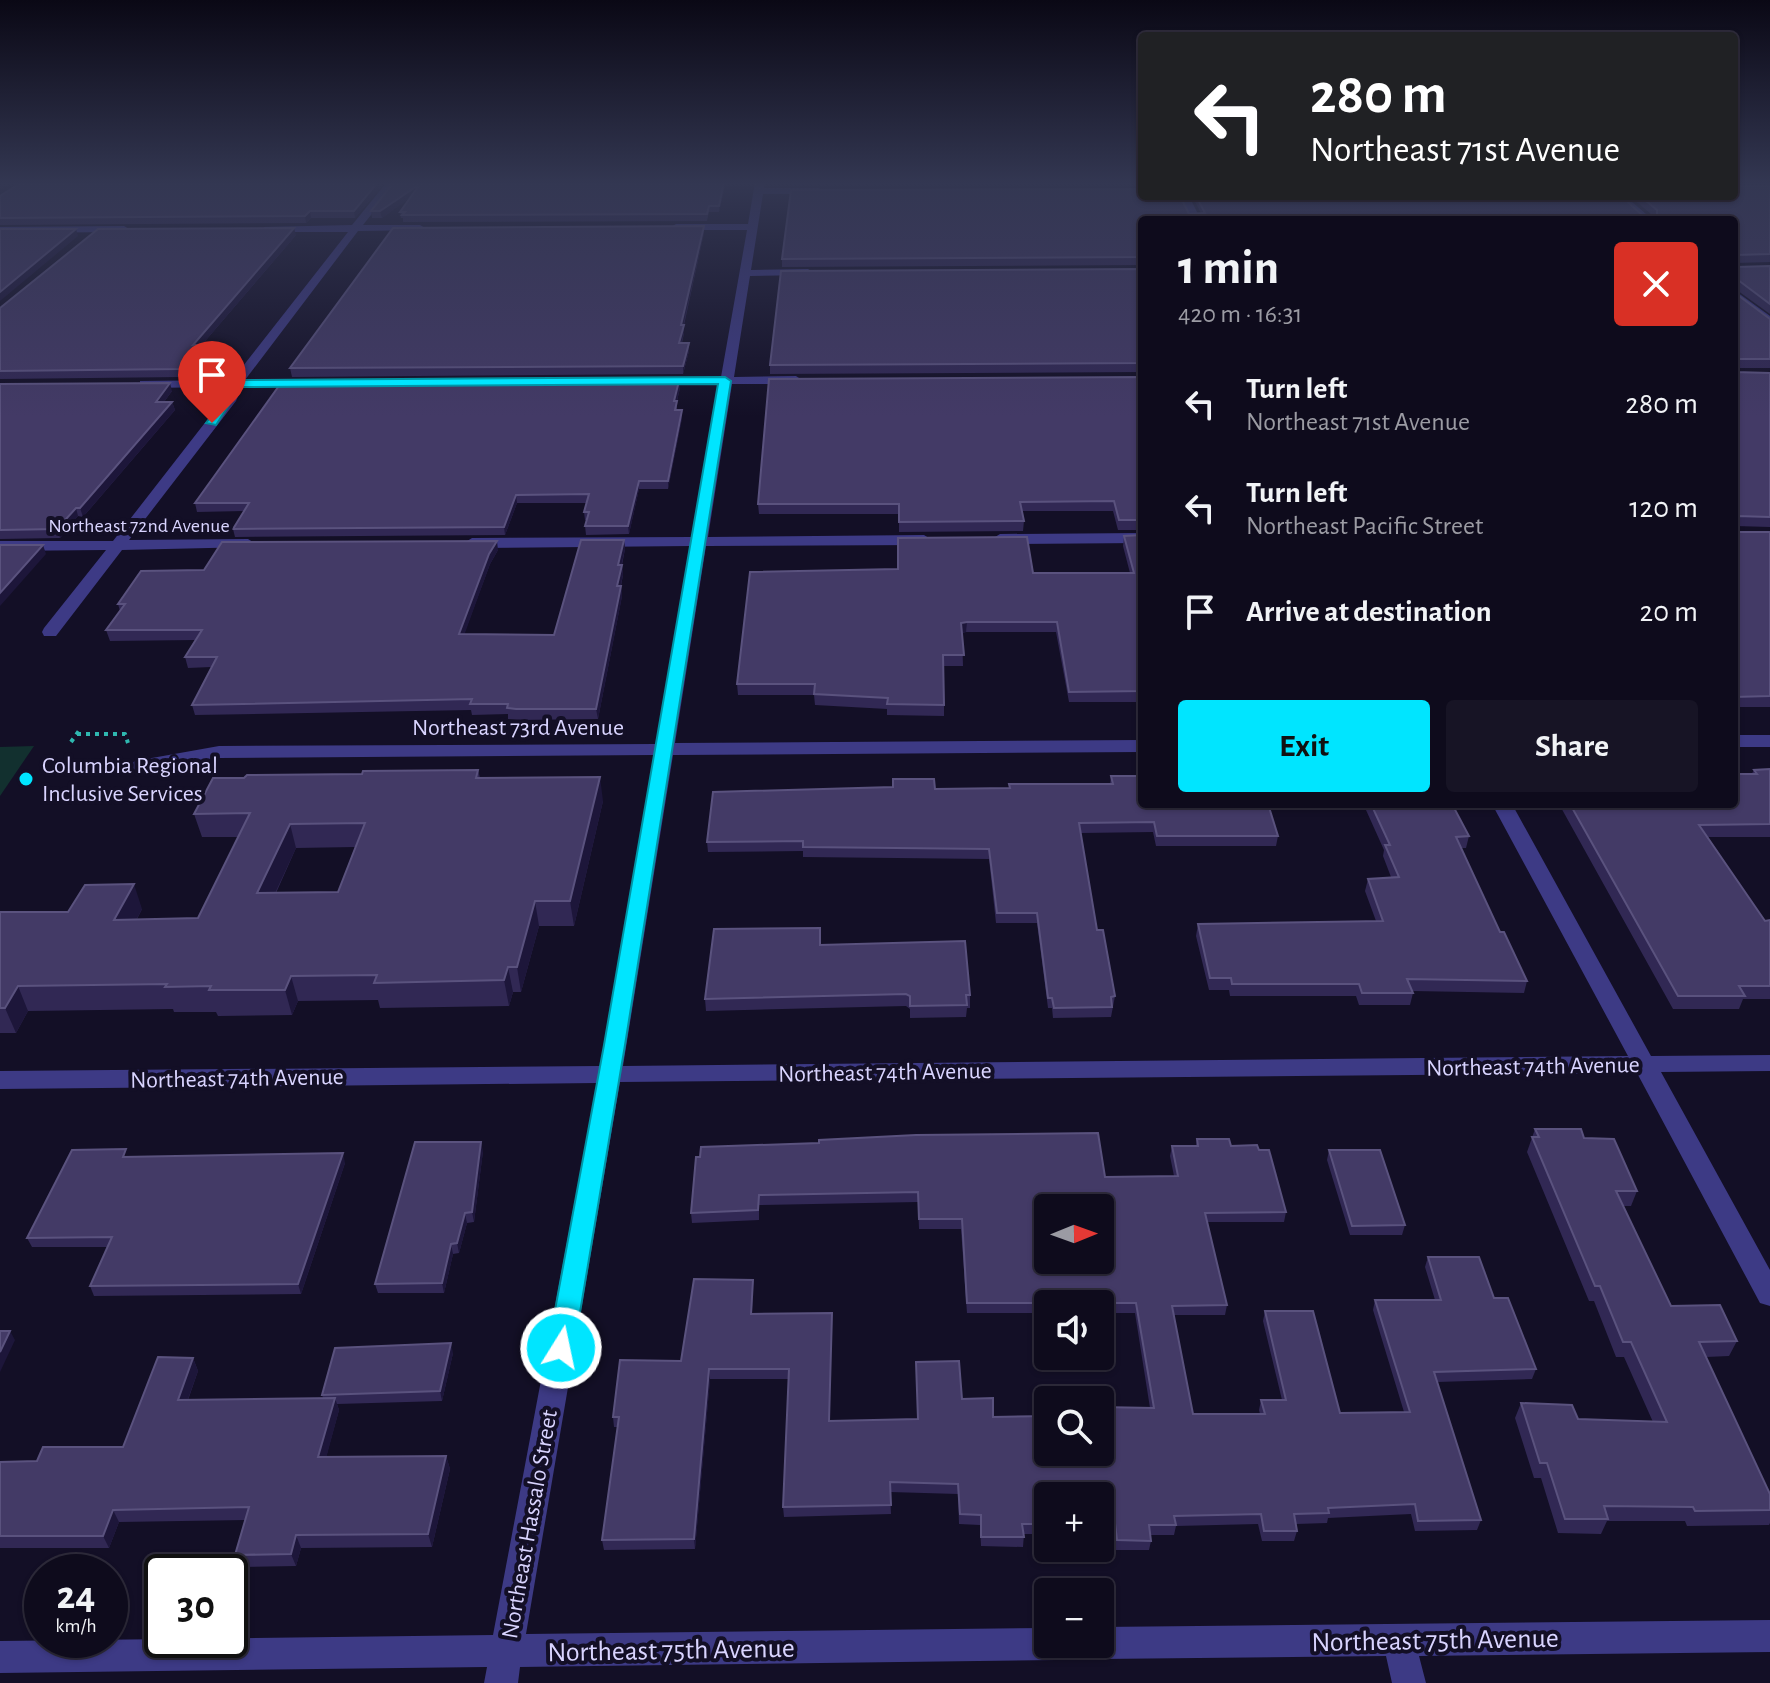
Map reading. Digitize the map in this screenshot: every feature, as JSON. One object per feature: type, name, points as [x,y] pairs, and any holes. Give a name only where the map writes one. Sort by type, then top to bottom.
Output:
[{"type":"street","points":[[50,632],[231,398],[242,372],[329,261]]},
{"type":"street","name":"Northeast Hassalo Street","points":[[504,1667],[610,1074],[746,261]]},
{"type":"street","points":[[744,273],[824,272]]},
{"type":"street","points":[[1738,296],[1770,322]]},
{"type":"street","points":[[631,381],[817,380]]},
{"type":"street","points":[[130,384],[320,383]]},
{"type":"street","points":[[983,539],[1138,538]]},
{"type":"street","points":[[463,543],[936,540]]},
{"type":"street","name":"Northeast 72nd Avenue","points":[[0,546],[259,544]]},
{"type":"street","points":[[1738,741],[1770,741]]},
{"type":"street","name":"Northeast 73rd Avenue","points":[[135,767],[219,752],[1138,746]]},
{"type":"street","points":[[1504,808],[1770,1295]]},
{"type":"street","name":"Northeast 74th Avenue","points":[[0,1080],[1770,1063]]},
{"type":"street","name":"Northeast 75th Avenue","points":[[1114,1643],[1770,1636]]},
{"type":"street","points":[[1398,1640],[1409,1683]]},
{"type":"street","name":"Northeast 75th Avenue","points":[[0,1657],[504,1667],[1034,1645]]},
{"type":"path","points":[[71,742],[81,728]]},
{"type":"path","points":[[77,734],[125,734],[135,767]]},
{"type":"green space","points":[[34,746],[0,796],[0,747]]},
{"type":"building","points":[[0,261],[38,261],[0,292]]},
{"type":"building","points":[[59,261],[266,261],[193,345],[199,345],[180,369],[0,371],[0,308]]},
{"type":"building","points":[[369,261],[696,261],[681,325],[684,325],[679,343],[689,343],[683,366],[290,368]]},
{"type":"building","points":[[1770,266],[1770,304],[1738,280],[1738,267]]},
{"type":"building","points":[[1138,269],[1138,363],[770,365],[781,271]]},
{"type":"building","points":[[1738,295],[1770,319],[1770,359],[1738,359]]},
{"type":"building","points":[[1738,372],[1770,373],[1770,517],[1738,516]]},
{"type":"building","points":[[1138,377],[1138,520],[1119,520],[1114,501],[1020,502],[1024,521],[899,522],[899,504],[758,504],[769,379]]},
{"type":"building","points":[[679,381],[674,401],[677,401],[675,410],[682,410],[668,481],[639,481],[628,526],[585,526],[589,512],[584,512],[589,494],[516,495],[504,527],[233,529],[249,503],[195,503],[281,383]]},
{"type":"building","points":[[170,383],[156,402],[172,402],[80,508],[76,508],[57,529],[0,530],[0,384]]},
{"type":"building","points":[[1738,532],[1770,532],[1770,696],[1738,697]]},
{"type":"building","points":[[1138,535],[1138,691],[1069,692],[1057,622],[961,623],[964,655],[943,655],[944,705],[887,704],[888,698],[814,694],[815,684],[737,684],[750,572],[898,569],[898,538],[1027,537],[1033,573],[1134,573],[1124,536]]},
{"type":"building","points":[[581,540],[624,540],[618,565],[622,565],[617,586],[621,586],[596,709],[516,709],[507,708],[508,704],[470,704],[472,699],[192,705],[217,657],[185,657],[202,630],[106,630],[125,604],[118,604],[141,571],[204,570],[222,542],[497,541],[489,554],[459,634],[554,635]]},
{"type":"building","points":[[0,545],[43,545],[0,593]]},
{"type":"building","points":[[1770,769],[1770,824],[1699,825],[1765,921],[1770,920],[1770,986],[1739,986],[1745,996],[1678,996],[1572,808],[1738,808],[1738,774],[1757,774],[1754,770]]},
{"type":"building","points":[[478,770],[476,778],[600,777],[570,901],[535,901],[517,967],[508,967],[504,980],[374,983],[377,975],[291,976],[285,990],[209,990],[211,986],[165,987],[167,984],[18,986],[5,1008],[0,1008],[0,912],[68,912],[85,885],[134,884],[114,920],[198,918],[250,813],[194,814],[213,778],[362,774],[363,771]],"holes":[[[365,823],[338,892],[257,893],[290,824]]]},
{"type":"building","points":[[1111,776],[1138,776],[1138,808],[1269,808],[1278,836],[1157,836],[1154,822],[1079,823],[1097,930],[1103,930],[1115,996],[1111,997],[1112,1007],[1054,1008],[1052,998],[1048,998],[1037,913],[997,913],[989,849],[803,847],[803,841],[707,842],[713,792],[893,787],[893,779],[934,779],[935,789],[1010,788],[1009,784],[1113,784]]},
{"type":"building","points":[[1373,808],[1454,808],[1469,836],[1456,837],[1500,932],[1504,932],[1527,981],[1407,979],[1413,993],[1362,993],[1359,984],[1232,984],[1231,978],[1210,978],[1198,924],[1383,921],[1368,879],[1399,877],[1385,845],[1390,845]]},
{"type":"building","points":[[820,928],[820,945],[965,941],[970,995],[966,995],[967,1005],[910,1006],[910,996],[906,994],[705,999],[714,929]]},
{"type":"building","points":[[1535,1129],[1581,1129],[1584,1138],[1614,1139],[1637,1191],[1616,1191],[1671,1306],[1720,1305],[1737,1341],[1699,1342],[1770,1494],[1770,1510],[1695,1511],[1693,1507],[1604,1506],[1608,1519],[1565,1519],[1547,1463],[1540,1463],[1521,1403],[1572,1405],[1578,1419],[1667,1422],[1631,1342],[1623,1342],[1600,1286],[1595,1286],[1532,1137],[1539,1137]]},
{"type":"building","points":[[1098,1133],[1105,1177],[1178,1176],[1172,1146],[1198,1146],[1197,1139],[1229,1139],[1231,1146],[1257,1145],[1259,1150],[1269,1150],[1286,1212],[1205,1213],[1227,1305],[1172,1306],[1193,1414],[1265,1414],[1261,1400],[1286,1400],[1265,1311],[1313,1311],[1340,1413],[1410,1412],[1375,1300],[1441,1300],[1428,1257],[1479,1257],[1494,1298],[1508,1298],[1536,1369],[1434,1372],[1481,1520],[1418,1521],[1415,1504],[1328,1508],[1329,1513],[1294,1514],[1297,1531],[1264,1531],[1261,1514],[1174,1516],[1176,1525],[1149,1525],[1151,1541],[1117,1540],[1114,1482],[1034,1482],[1034,1524],[1022,1524],[1024,1537],[981,1537],[981,1515],[960,1514],[958,1484],[890,1482],[891,1505],[783,1507],[789,1369],[709,1369],[694,1539],[602,1540],[619,1417],[613,1417],[620,1360],[681,1361],[694,1279],[753,1280],[751,1314],[832,1313],[829,1421],[918,1419],[916,1362],[959,1361],[962,1399],[993,1398],[993,1417],[1034,1416],[1034,1466],[1114,1466],[1114,1407],[1154,1408],[1136,1303],[1114,1303],[1114,1290],[1034,1290],[1034,1303],[967,1303],[962,1219],[919,1219],[918,1192],[759,1195],[758,1210],[691,1213],[696,1157],[700,1157],[701,1147],[819,1143],[819,1140],[916,1135]]},
{"type":"building","points":[[415,1142],[481,1142],[472,1212],[465,1213],[457,1243],[451,1244],[442,1283],[375,1284]]},
{"type":"building","points":[[126,1149],[123,1157],[343,1153],[298,1284],[90,1286],[112,1237],[27,1238],[72,1150]]},
{"type":"building","points":[[1329,1150],[1380,1150],[1405,1225],[1352,1226]]},
{"type":"building","points":[[0,1331],[10,1331],[0,1352]]},
{"type":"building","points":[[451,1343],[440,1391],[322,1395],[335,1348]]},
{"type":"building","points":[[158,1357],[193,1358],[178,1400],[335,1398],[318,1457],[446,1456],[428,1534],[296,1535],[291,1554],[235,1554],[249,1507],[113,1510],[103,1536],[0,1536],[0,1462],[37,1461],[43,1447],[123,1447]]},
{"type":"place","name":"Columbia Regional Inclusive Services","points":[[26,779]]},
{"type":"route","points":[[212,423],[231,398],[237,384],[725,381],[615,1045],[561,1348]]}]
